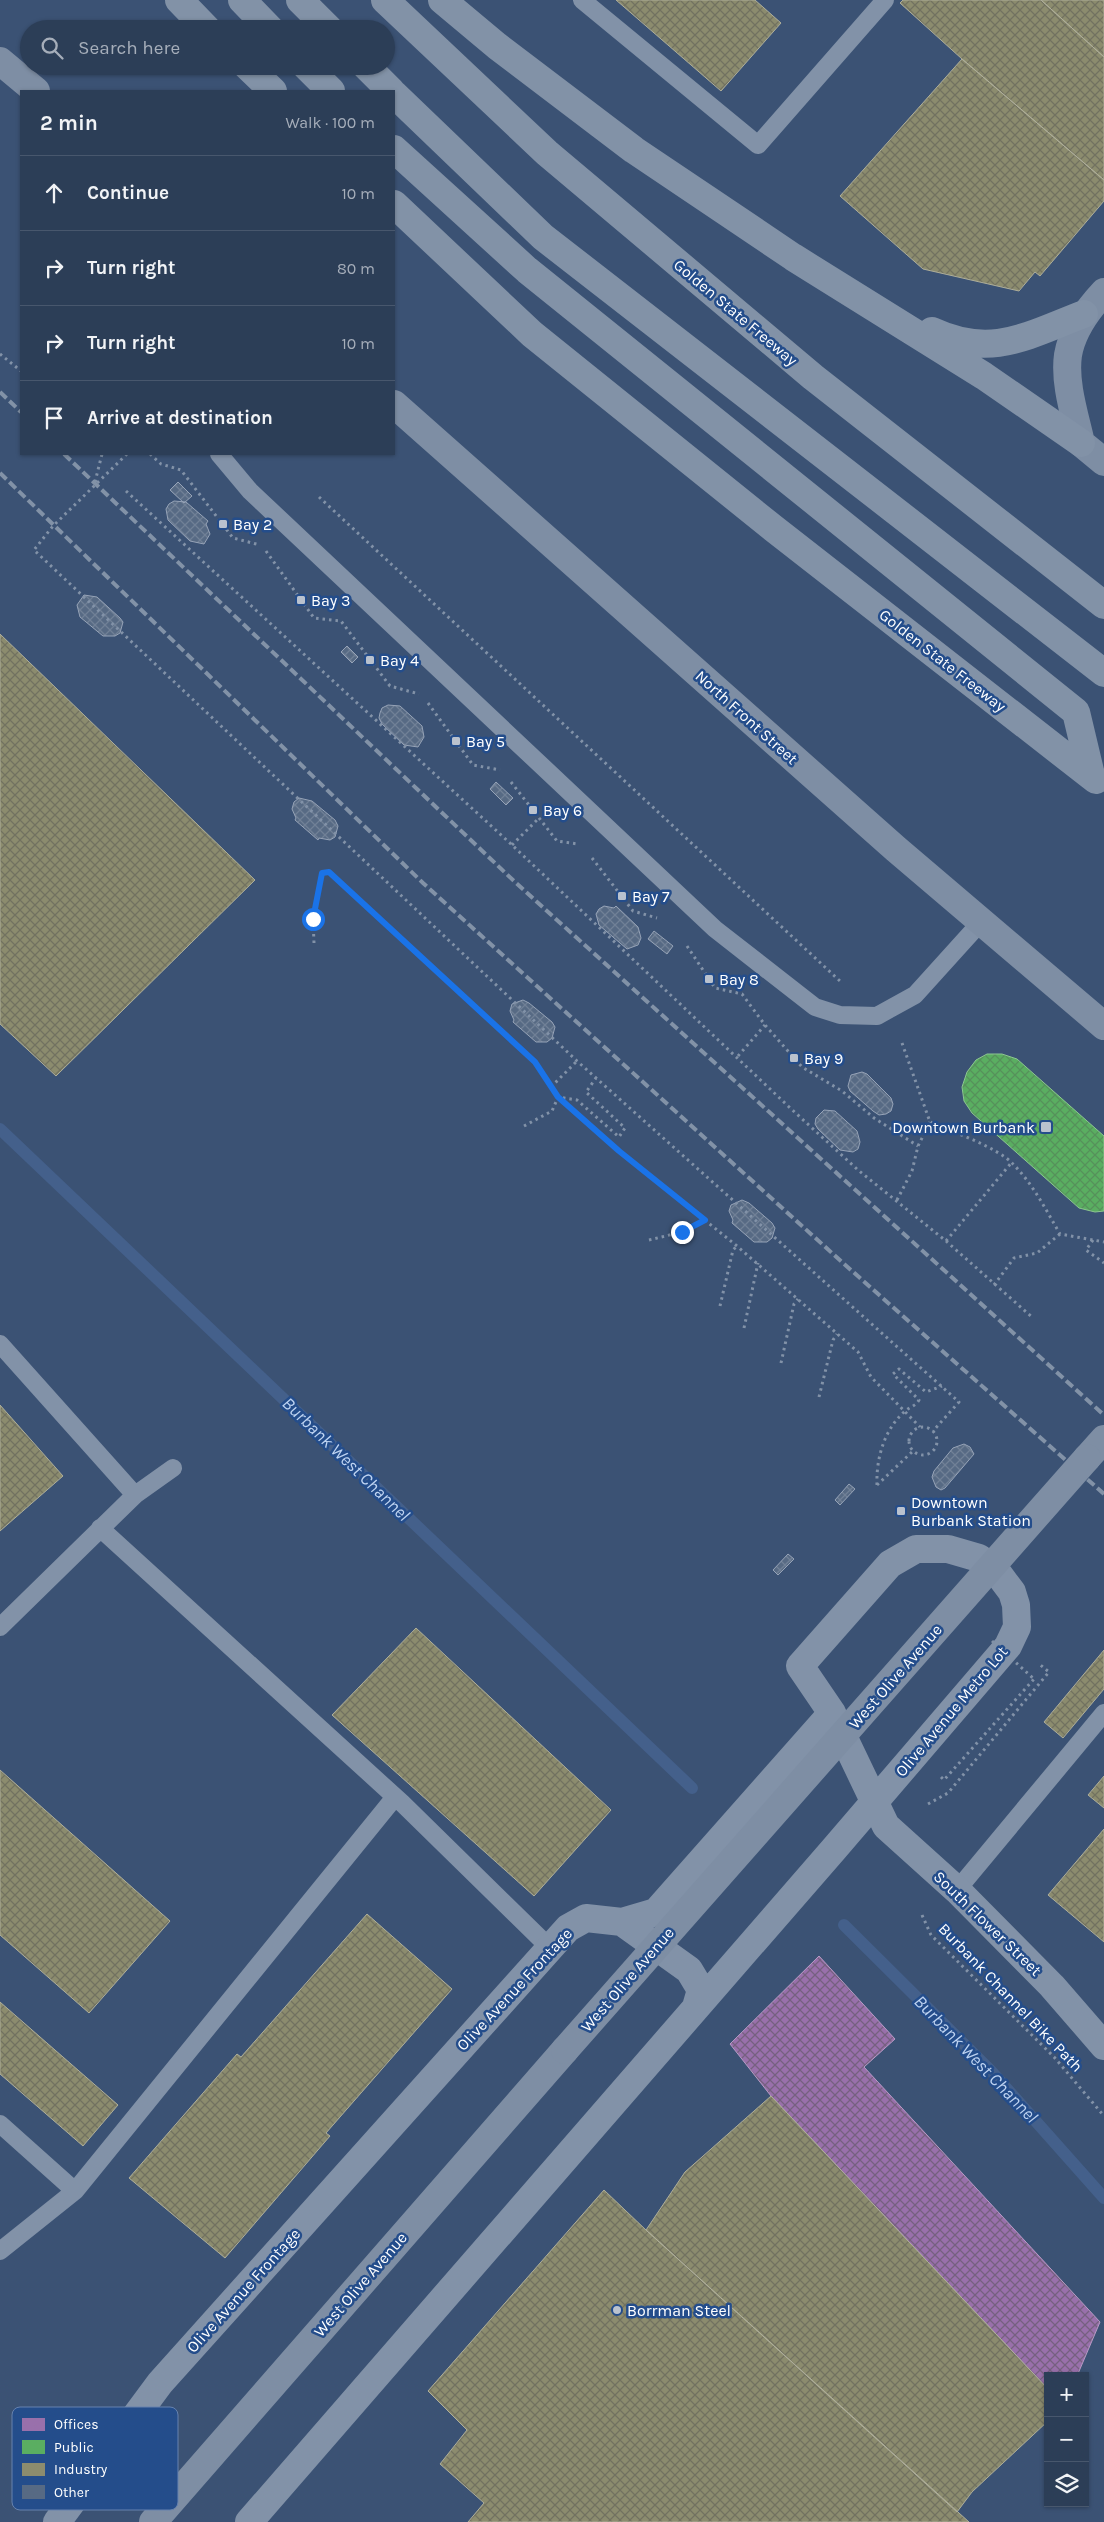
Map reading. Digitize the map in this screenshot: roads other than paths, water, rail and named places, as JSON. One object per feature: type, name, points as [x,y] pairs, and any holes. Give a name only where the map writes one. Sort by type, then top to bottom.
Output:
[{"type":"highway","points":[[179,0],[198,20]]},
{"type":"highway","points":[[242,0],[261,20]]},
{"type":"highway","points":[[300,0],[320,20]]},
{"type":"highway","name":"Golden State Freeway","points":[[385,0],[547,152],[813,377],[1104,604]]},
{"type":"highway","points":[[442,0],[497,46],[634,150],[793,257],[865,300],[984,376],[1081,444]]},
{"type":"highway","points":[[256,75],[272,90]]},
{"type":"highway","points":[[315,75],[329,90]]},
{"type":"highway","points":[[375,75],[391,90]]},
{"type":"highway","points":[[395,94],[543,236],[1104,673]]},
{"type":"highway","points":[[395,150],[527,270],[1076,712],[1097,780]]},
{"type":"highway","name":"Golden State Freeway","points":[[395,205],[532,334],[773,528],[1097,780]]},
{"type":"highway","points":[[865,300],[945,337],[977,345],[1004,343],[1084,314]]},
{"type":"main road","points":[[0,61],[35,90]]},
{"type":"main road","points":[[1104,292],[1084,314],[1068,355],[1069,385],[1081,444],[1104,462]]},
{"type":"main road","name":"North Front Street","points":[[395,405],[981,922],[1104,1026]]},
{"type":"main road","name":"West Olive Avenue","points":[[178,2493],[564,2050],[1104,1439]]},
{"type":"main road","name":"West Olive Avenue","points":[[153,2522],[163,2510]]},
{"type":"street","name":"Olive Avenue Metro Lot","points":[[696,2007],[1008,1646],[1017,1627],[1012,1592],[1000,1576],[979,1558],[948,1549],[916,1549],[890,1564],[800,1666]]},
{"type":"street","name":"South Flower Street","points":[[800,1666],[832,1713],[886,1826],[957,1890],[1052,1986],[1104,2046]]},
{"type":"street","points":[[622,1922],[656,1912],[832,1713]]},
{"type":"street","name":"Olive Avenue Frontage","points":[[142,2407],[160,2383],[568,1928],[586,1918],[622,1922],[689,1970],[701,1990],[696,2007]]},
{"type":"street","points":[[249,2522],[696,2007]]},
{"type":"street","name":"Olive Avenue Frontage","points":[[57,2522],[66,2510]]},
{"type":"lane","points":[[582,0],[758,145],[885,0]]},
{"type":"lane","points":[[220,455],[250,491],[715,929],[815,1007],[840,1015],[877,1016],[915,995],[981,922]]},
{"type":"lane","points":[[0,1344],[134,1495]]},
{"type":"lane","points":[[0,1627],[134,1495],[173,1468]]},
{"type":"lane","points":[[100,1528],[395,1798],[549,1947]]},
{"type":"lane","points":[[957,1890],[1104,1713]]},
{"type":"lane","points":[[0,2251],[75,2190],[395,1798]]},
{"type":"lane","points":[[0,2124],[75,2190]]},
{"type":"waterway","name":"Burbank West Channel","points":[[0,1129],[692,1788]]},
{"type":"waterway","name":"Burbank West Channel","points":[[844,1925],[991,2071],[1104,2198]]},
{"type":"railway","points":[[0,392],[20,411]]},
{"type":"railway","points":[[65,455],[515,882],[1104,1415]]},
{"type":"railway","points":[[0,473],[423,883],[843,1263],[1104,1494]]},
{"type":"place","name":"Bay 2","points":[[223,524]]},
{"type":"place","name":"Bay 3","points":[[301,600]]},
{"type":"place","name":"Bay 4","points":[[370,660]]},
{"type":"place","name":"Bay 5","points":[[456,741]]},
{"type":"place","name":"Bay 6","points":[[533,810]]},
{"type":"place","name":"Bay 7","points":[[622,896]]},
{"type":"place","name":"Bay 8","points":[[709,979]]},
{"type":"place","name":"Bay 9","points":[[794,1058]]},
{"type":"place","name":"Downtown Burbank","points":[[1046,1127]]},
{"type":"place","name":"Downtown Burbank Station","points":[[901,1511]]},
{"type":"place","name":"Borrman Steel","points":[[617,2310]]}]
